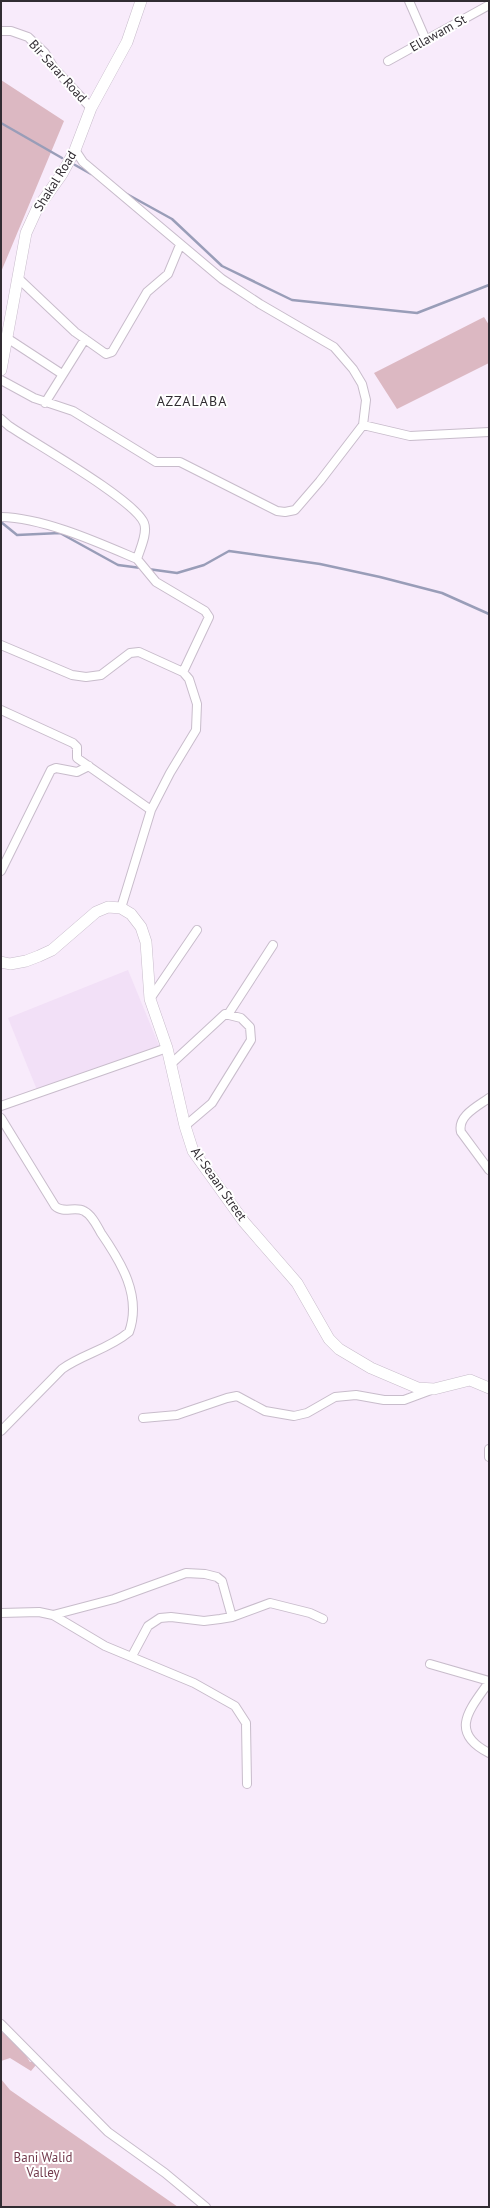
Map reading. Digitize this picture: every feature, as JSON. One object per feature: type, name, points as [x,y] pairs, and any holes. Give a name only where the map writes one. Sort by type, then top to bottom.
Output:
[{"type":"main road","name":"Shakal Road","points":[[1,370],[19,279],[26,233],[31,222],[75,150],[91,108],[127,42],[141,1]]},
{"type":"main road","points":[[1,962],[10,964],[39,956],[52,950],[96,912],[108,907],[121,908]]},
{"type":"main road","name":"Al-Seaan Street","points":[[121,908],[131,914],[141,927],[146,942],[150,999],[172,1063],[185,1126],[193,1151],[244,1222],[297,1283],[329,1339],[339,1349],[372,1368],[418,1388],[434,1389],[470,1380],[489,1388]]},
{"type":"street","points":[[409,1],[426,40]]},
{"type":"street","name":"Ellawam St","points":[[388,61],[489,5]]},
{"type":"street","name":"Bir Sarar Road","points":[[1,31],[11,31],[28,37],[45,53],[54,68],[91,108]]},
{"type":"street","points":[[1,380],[45,402],[73,411],[156,462],[180,462],[277,511],[285,512],[295,510],[320,481],[362,425],[366,400],[362,384],[344,357],[334,347],[238,291],[180,245],[82,162],[75,150]]},
{"type":"street","points":[[19,279],[75,332],[104,354],[112,352],[148,292],[168,274],[180,245]]},
{"type":"street","points":[[7,338],[62,374]]},
{"type":"street","points":[[45,402],[85,339]]},
{"type":"street","points":[[1,419],[9,426],[120,498],[139,516],[144,522],[145,528],[137,559]]},
{"type":"street","points":[[362,425],[410,436],[489,432]]},
{"type":"street","points":[[1,517],[26,520],[91,539],[137,559],[156,582],[205,611],[209,617],[183,672]]},
{"type":"street","points":[[1,645],[72,675],[93,678],[101,675],[125,655],[139,652],[183,672],[189,679],[195,692],[197,704],[196,730],[170,773],[151,810],[121,908]]},
{"type":"street","points":[[1,710],[73,742],[77,747],[77,758],[151,810]]},
{"type":"street","points":[[1,871],[51,770],[56,768],[77,772],[89,766]]},
{"type":"street","points":[[150,999],[198,930]]},
{"type":"street","points":[[172,1063],[217,1020],[229,1013],[274,945]]},
{"type":"street","points":[[185,1126],[212,1103],[251,1040],[252,1033],[247,1022],[229,1013]]},
{"type":"street","points":[[1,1106],[167,1048]]},
{"type":"street","points":[[489,1098],[462,1118],[460,1125],[462,1132],[489,1170]]},
{"type":"street","points":[[1,1118],[55,1206],[62,1210],[72,1209],[86,1212],[91,1218],[116,1254],[129,1281],[133,1297],[129,1332],[111,1345],[73,1361],[62,1370],[1,1431]]},
{"type":"street","points":[[143,1418],[177,1415],[227,1398],[238,1396],[265,1411],[294,1416],[307,1413],[335,1397],[356,1395],[384,1400],[404,1400],[434,1389]]},
{"type":"street","points":[[489,1450],[489,1458]]},
{"type":"street","points":[[53,1615],[114,1599],[186,1573],[205,1574],[222,1581],[232,1617]]},
{"type":"street","points":[[132,1656],[148,1626],[160,1618],[170,1617],[204,1621],[232,1617],[270,1604],[310,1612],[323,1619]]},
{"type":"street","points":[[1,1613],[39,1612],[53,1615],[105,1646],[194,1683],[235,1706],[246,1724],[247,1784]]},
{"type":"street","points":[[430,1664],[489,1681],[468,1713],[465,1724],[466,1732],[472,1740],[489,1753]]},
{"type":"street","points":[[1,2024],[108,2132],[165,2173],[206,2207]]},
{"type":"shaded area","points":[[128,970],[160,1048],[37,1090],[8,1018]]},
{"type":"green space","points":[[1,80],[64,121],[1,272]]},
{"type":"green space","points":[[484,317],[489,325],[489,363],[397,409],[374,373]]},
{"type":"green space","points":[[1,2031],[20,2046],[30,2062],[34,2061],[36,2065],[31,2071],[10,2058],[1,2061]]},
{"type":"green space","name":"Bani Walid Valley","points":[[1,2079],[10,2090],[178,2207],[1,2207]]},
{"type":"waterway","points":[[1,123],[62,158]]},
{"type":"waterway","points":[[75,165],[91,174]]},
{"type":"waterway","points":[[125,193],[172,219],[222,266],[292,300],[417,313],[489,285]]},
{"type":"waterway","points":[[1,522],[17,535],[60,533],[118,565],[141,568]]},
{"type":"waterway","points":[[148,569],[177,573],[204,565],[229,551],[320,564],[380,577],[442,593],[489,614]]},
{"type":"district","name":"AZZALABA","points":[[192,401]]}]
